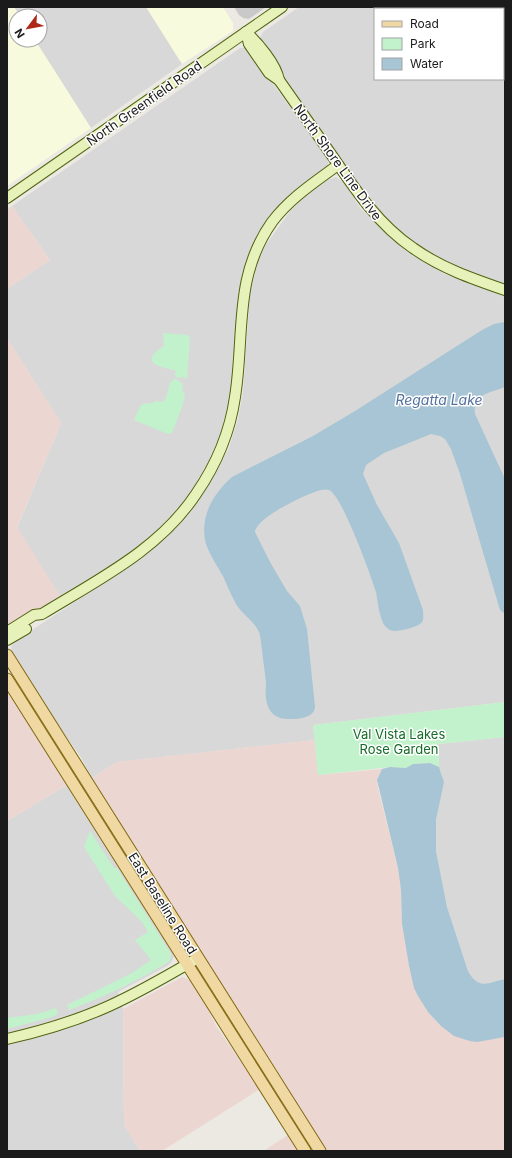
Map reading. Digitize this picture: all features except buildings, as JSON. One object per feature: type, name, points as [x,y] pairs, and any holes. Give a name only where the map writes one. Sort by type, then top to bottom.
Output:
[{"type":"main road","name":"East Baseline Road","points":[[7,655],[320,1151]]},
{"type":"main road","name":"East Baseline Road","points":[[7,679],[305,1151]]},
{"type":"main road","points":[[44,739],[56,732]]},
{"type":"street","name":"North Greenfield Road","points":[[7,198],[282,7]]},
{"type":"street","name":"North Shore Line Drive","points":[[246,32],[249,44],[269,73],[279,80],[369,207],[390,230],[422,254],[442,265],[505,290]]},
{"type":"street","points":[[7,640],[37,621],[42,614],[139,553],[170,526],[196,494],[210,472],[217,457],[226,436],[233,411],[238,377],[243,298],[250,268],[258,247],[273,221],[290,202],[338,165]]},
{"type":"street","points":[[7,632],[34,615],[42,614]]},
{"type":"street","points":[[7,1039],[66,1023],[98,1011],[146,988],[198,958]]},
{"type":"shaded area","points":[[7,7],[14,7],[15,8],[8,8],[8,48],[40,48],[91,128],[7,186]]},
{"type":"shaded area","points":[[14,7],[146,7],[182,64],[91,128],[40,48],[48,48],[48,8]]},
{"type":"shaded area","points":[[146,7],[223,7],[233,23],[233,31],[182,64]]},
{"type":"shaded area","points":[[234,7],[266,7],[249,19],[243,18],[239,15]]},
{"type":"shaded area","points":[[299,7],[505,7],[505,284],[436,257],[410,239],[379,212],[355,181],[260,42],[263,32]]},
{"type":"shaded area","points":[[240,48],[246,48],[249,50],[324,155],[328,161],[328,166],[288,196],[264,226],[251,248],[244,267],[239,292],[234,372],[227,409],[220,435],[208,462],[194,487],[181,505],[147,540],[127,555],[60,596],[17,528],[61,423],[7,338],[7,289],[50,260],[12,206]]},
{"type":"shaded area","points":[[336,177],[343,182],[361,209],[410,254],[443,273],[505,297],[505,702],[313,725],[315,740],[117,762],[92,778],[80,756],[53,717],[12,652],[11,647],[15,641],[141,559],[171,533],[193,509],[217,471],[229,448],[238,419],[243,392],[250,293],[257,265],[265,246],[291,210],[306,196],[328,180]]},
{"type":"shaded area","points":[[12,206],[50,260],[7,289],[7,209]]},
{"type":"shaded area","points":[[7,338],[61,423],[17,527],[60,596],[7,628]]},
{"type":"shaded area","points":[[7,689],[67,785],[7,821]]},
{"type":"shaded area","points":[[505,737],[505,979],[484,984],[477,983],[468,971],[447,907],[440,872],[436,851],[436,820],[441,795],[442,775],[439,767],[438,744]]},
{"type":"shaded area","points":[[315,740],[318,775],[382,769],[377,780],[378,788],[398,868],[401,890],[402,924],[414,988],[428,1012],[441,1026],[487,1040],[505,1037],[505,1151],[327,1151],[92,778],[117,762]]},
{"type":"shaded area","points":[[67,785],[174,956],[171,963],[167,966],[118,992],[123,1009],[124,1125],[140,1151],[7,1151],[7,821]]},
{"type":"shaded area","points":[[182,977],[190,980],[206,1005],[216,1026],[260,1089],[162,1151],[140,1151],[124,1125],[123,1009]]},
{"type":"shaded area","points":[[288,1135],[298,1151],[264,1151]]},
{"type":"green space","points":[[163,333],[187,335],[190,338],[187,379],[182,377],[178,378],[174,375],[176,372],[175,370],[153,363],[152,357],[164,346]]},
{"type":"green space","points":[[174,379],[183,384],[182,390],[185,394],[182,407],[172,433],[168,434],[134,420],[141,405],[147,403],[150,404],[156,401],[162,402],[166,398],[170,383]]},
{"type":"green space","name":"Val Vista Lakes Rose Garden","points":[[505,702],[505,737],[438,744],[439,767],[430,763],[413,764],[406,768],[390,767],[318,775],[313,725]]},
{"type":"green space","points":[[90,831],[114,868],[117,868],[171,954],[170,961],[146,975],[95,1000],[69,1010],[67,1005],[132,973],[151,960],[135,940],[148,932],[142,922],[115,896],[84,847]]},
{"type":"green space","points":[[56,1008],[58,1014],[52,1017],[7,1029],[7,1018],[37,1014]]},
{"type":"water","name":"Regatta Lake","points":[[505,322],[505,387],[483,395],[479,398],[476,402],[475,414],[505,479],[505,614],[500,610],[460,474],[451,449],[445,439],[431,434],[384,453],[366,465],[363,474],[377,505],[399,543],[423,610],[423,621],[413,627],[397,631],[390,630],[384,625],[376,592],[356,537],[335,495],[329,490],[319,490],[274,512],[258,525],[255,532],[287,591],[300,606],[307,629],[315,707],[310,715],[303,718],[283,719],[278,717],[271,712],[267,704],[266,679],[259,632],[254,624],[236,604],[206,544],[204,525],[209,507],[219,491],[232,477],[313,436],[482,330],[494,324]]},
{"type":"water","points":[[430,763],[439,767],[444,782],[436,820],[436,851],[447,907],[468,971],[472,977],[476,981],[484,984],[505,979],[505,1037],[477,1042],[454,1036],[441,1026],[428,1012],[414,988],[402,924],[401,890],[398,868],[377,780],[382,769],[390,767],[406,768],[413,764]]}]
